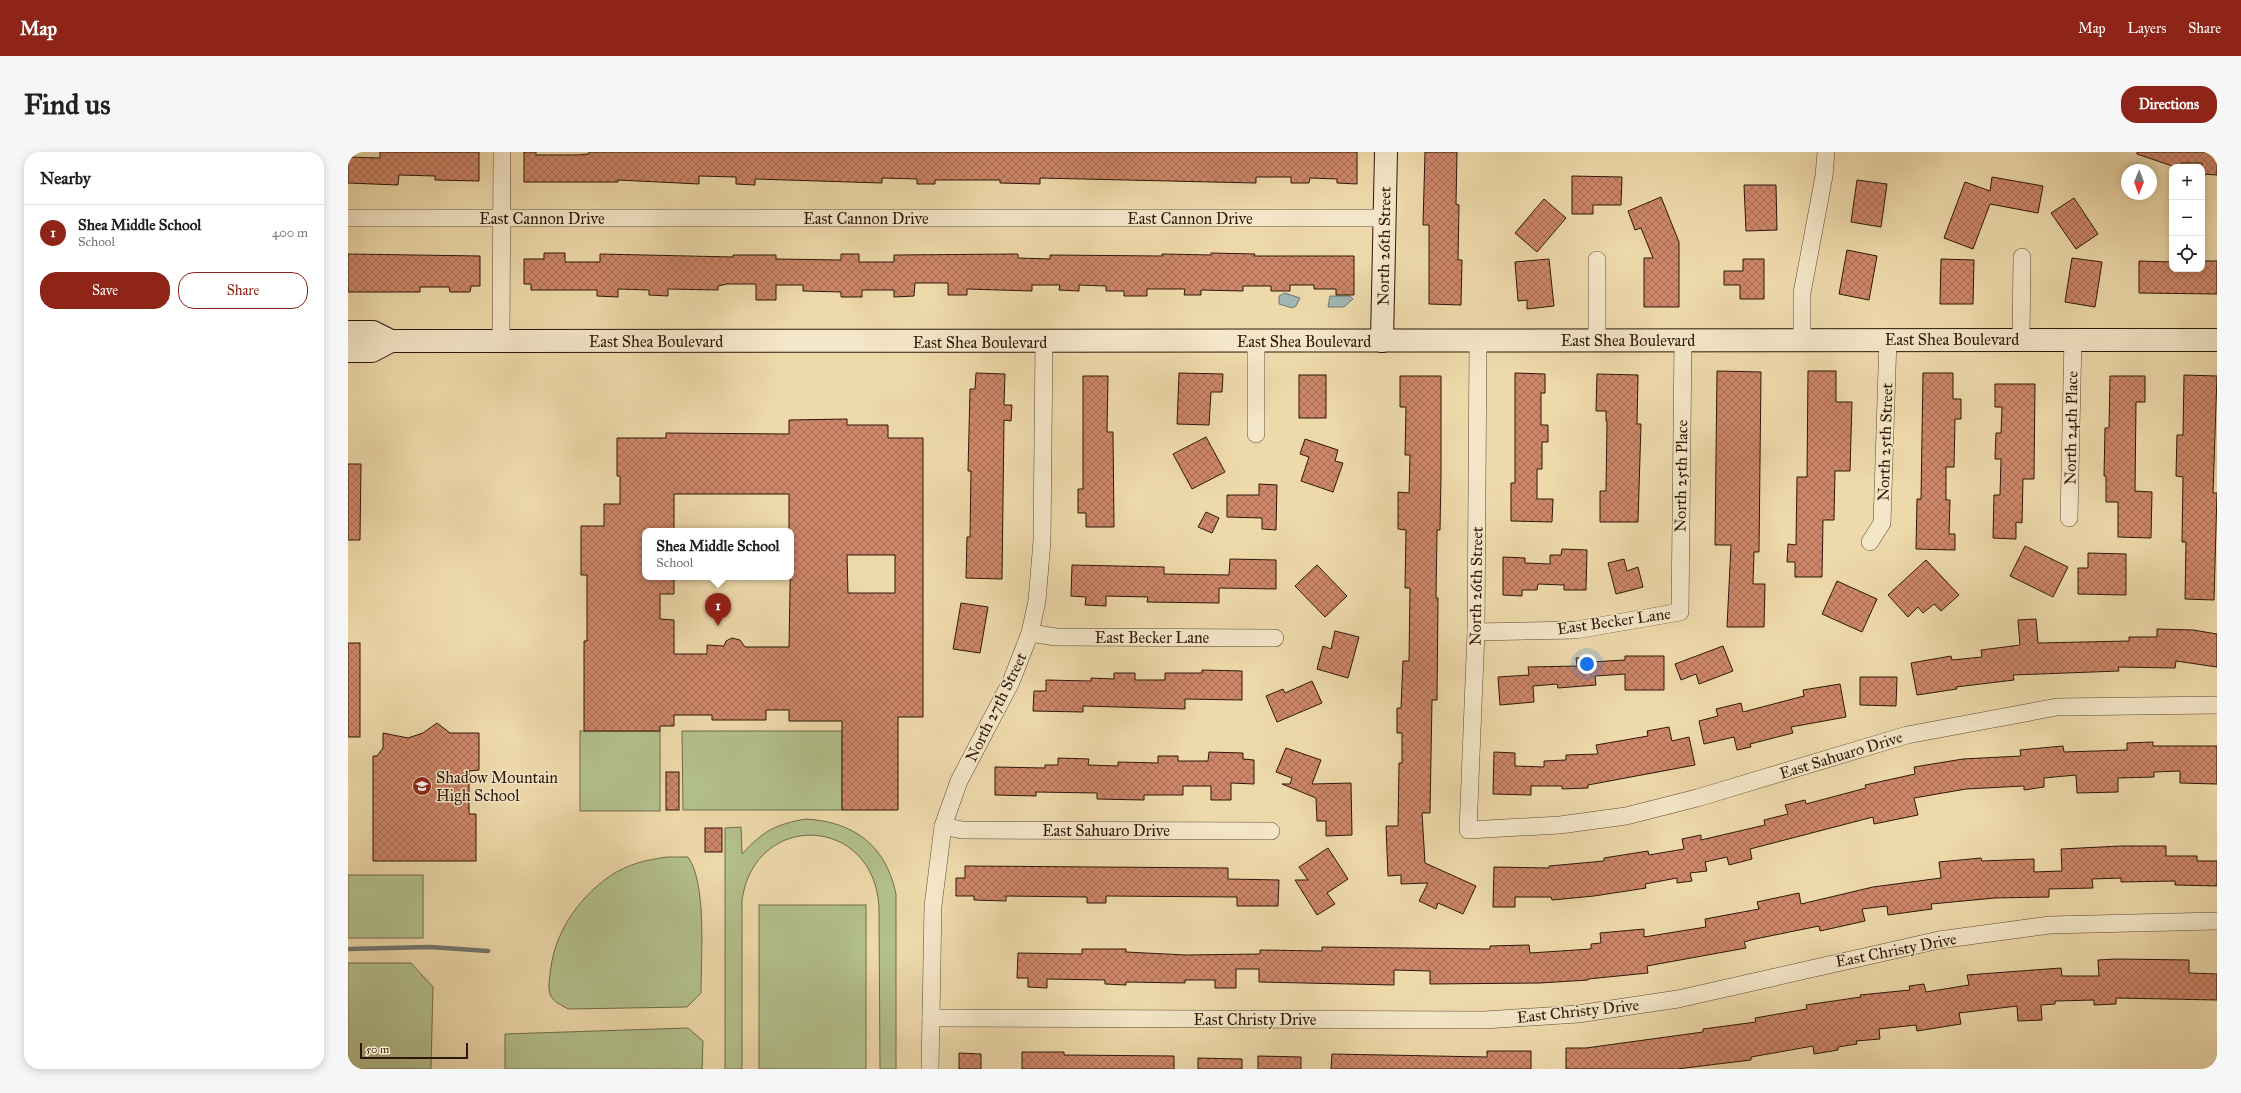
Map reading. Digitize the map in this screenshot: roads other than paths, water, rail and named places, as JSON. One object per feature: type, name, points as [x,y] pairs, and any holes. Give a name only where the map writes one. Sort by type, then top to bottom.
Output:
[{"type":"street","points":[[501,342],[502,152]]},
{"type":"street","name":"North 26th Street","points":[[1382,341],[1386,152]]},
{"type":"street","points":[[1802,340],[1802,293],[1824,176],[1826,152]]},
{"type":"street","name":"East Cannon Drive","points":[[348,218],[1385,218]]},
{"type":"street","points":[[2021,338],[2022,257]]},
{"type":"street","points":[[1596,340],[1597,260]]},
{"type":"street","name":"East Shea Boulevard","points":[[348,332],[372,332],[392,342]]},
{"type":"street","name":"East Shea Boulevard","points":[[348,351],[372,351],[392,342],[1478,341],[2021,338],[2217,340]]},
{"type":"street","name":"North 24th Place","points":[[2069,518],[2073,338]]},
{"type":"street","name":"North 25th Street","points":[[1870,542],[1882,523],[1888,339]]},
{"type":"street","name":"North 25th Place","points":[[1680,612],[1683,340]]},
{"type":"street","name":"North 27th Street","points":[[930,1069],[933,906],[943,826],[959,781],[1011,682],[1030,633],[1040,571],[1044,341]]},
{"type":"street","points":[[1256,341],[1256,434]]},
{"type":"street","name":"North 26th Street","points":[[1468,830],[1476,632],[1478,341]]},
{"type":"street","name":"East Becker Lane","points":[[1476,632],[1576,630],[1680,612]]},
{"type":"street","name":"East Becker Lane","points":[[1030,633],[1056,637],[1275,638]]},
{"type":"street","name":"East Sahuaro Drive","points":[[1468,830],[1560,825],[1626,816],[1697,798],[1907,735],[2057,707],[2217,705]]},
{"type":"street","name":"East Sahuaro Drive","points":[[943,826],[962,830],[1271,831]]},
{"type":"street","name":"East Christy Drive","points":[[931,1018],[1485,1020],[1578,1014],[1678,999],[1940,940],[2050,925],[2217,921]]},
{"type":"water","points":[[1285,293],[1300,298],[1296,306],[1292,308],[1279,304],[1279,296]]},
{"type":"water","points":[[1330,296],[1350,296],[1353,299],[1344,307],[1328,307]]},
{"type":"waterway","points":[[348,949],[430,947],[488,951]]},
{"type":"place","name":"Shea Middle School","points":[[718,626]]},
{"type":"place","name":"Shadow Mountain High School","points":[[422,786]]}]
